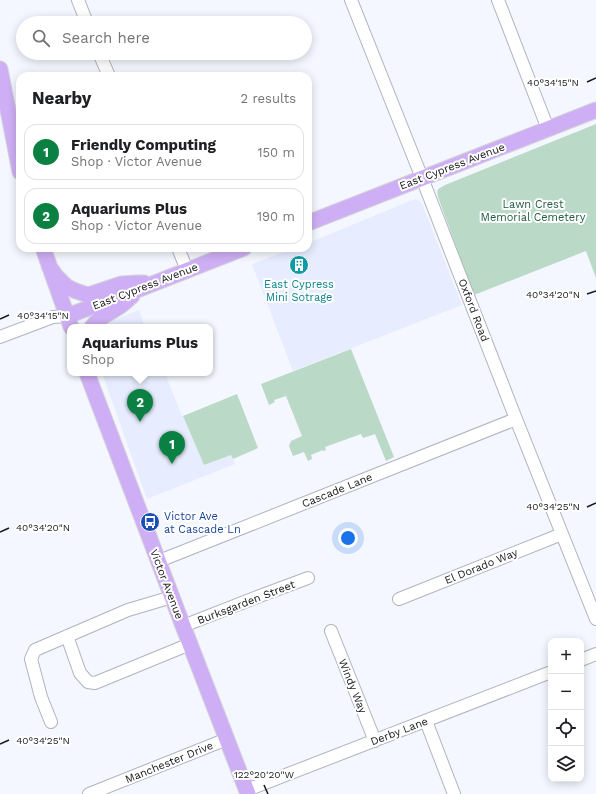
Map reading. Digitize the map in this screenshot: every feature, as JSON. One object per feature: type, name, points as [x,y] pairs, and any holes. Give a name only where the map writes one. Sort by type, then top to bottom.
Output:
[{"type":"main road","points":[[0,69],[16,151]]},
{"type":"main road","name":"East Cypress Avenue","points":[[312,221],[596,110]]},
{"type":"main road","points":[[44,252],[69,321]]},
{"type":"main road","name":"East Cypress Avenue","points":[[69,321],[136,290],[234,252]]},
{"type":"main road","points":[[49,266],[67,287],[88,295],[121,284],[137,282],[152,284]]},
{"type":"main road","points":[[95,324],[106,314],[123,305],[136,290]]},
{"type":"main road","name":"Victor Avenue","points":[[88,376],[247,792]]},
{"type":"street","points":[[78,0],[84,16]]},
{"type":"street","name":"Oxford Road","points":[[351,0],[596,619]]},
{"type":"street","points":[[498,0],[548,129]]},
{"type":"street","points":[[102,60],[107,72]]},
{"type":"street","points":[[180,252],[187,270]]},
{"type":"street","name":"East Cypress Avenue","points":[[0,337],[53,316],[69,321]]},
{"type":"street","name":"Cascade Lane","points":[[159,561],[516,419]]},
{"type":"street","name":"El Dorado Way","points":[[399,599],[562,534]]},
{"type":"street","name":"Burksgarden Street","points":[[183,626],[308,578]]},
{"type":"street","points":[[51,722],[41,697],[31,659],[36,650],[128,610],[172,597]]},
{"type":"street","name":"Windy Way","points":[[331,631],[375,741]]},
{"type":"street","points":[[67,636],[80,673],[88,682],[95,683],[190,644]]},
{"type":"street","points":[[584,659],[596,654]]},
{"type":"street","name":"Derby Lane","points":[[247,792],[548,673]]},
{"type":"street","points":[[426,721],[454,794]]},
{"type":"street","name":"Manchester Drive","points":[[90,794],[227,739]]},
{"type":"shaded area","points":[[415,199],[420,201],[462,305],[293,371],[252,264],[284,252],[312,252],[312,241]]},
{"type":"shaded area","points":[[139,310],[144,324],[105,324]]},
{"type":"shaded area","points":[[103,376],[166,376],[204,465],[231,455],[235,464],[147,499]]},
{"type":"green space","name":"Lawn Crest Memorial Cemetery","points":[[596,124],[596,278],[586,251],[474,295],[438,197],[438,189]]},
{"type":"green space","points":[[351,349],[394,457],[386,461],[375,434],[363,438],[361,434],[325,447],[326,450],[311,455],[312,459],[308,461],[304,452],[293,456],[289,446],[291,441],[302,436],[286,396],[274,400],[275,402],[269,405],[261,384]]},
{"type":"green space","points":[[237,394],[258,448],[233,459],[231,455],[204,465],[183,416]]},
{"type":"place","name":"East Cypress Mini Sotrage","points":[[299,265]]},
{"type":"place","name":"Aquariums Plus","points":[[140,422]]},
{"type":"place","name":"Friendly Computing","points":[[172,464]]},
{"type":"place","name":"Victor Ave at Cascade Ln","points":[[150,522]]}]
